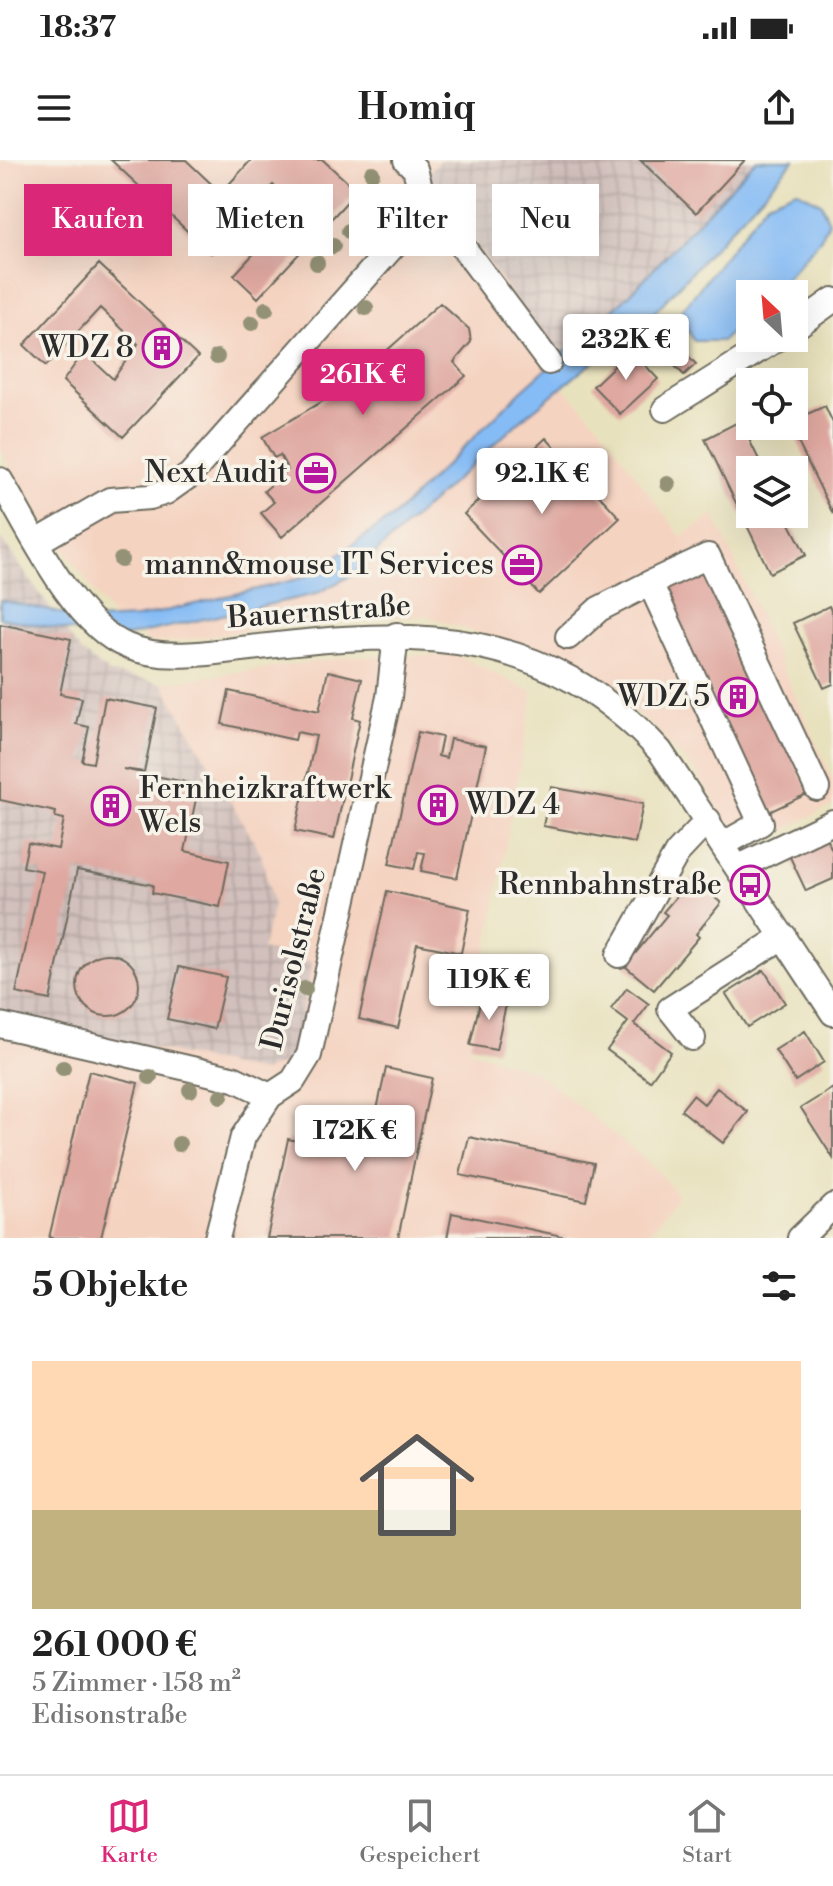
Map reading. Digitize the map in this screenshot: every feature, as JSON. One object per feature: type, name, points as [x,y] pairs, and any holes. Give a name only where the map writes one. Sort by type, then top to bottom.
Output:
[{"type":"street","points":[[412,169],[435,160]]},
{"type":"street","points":[[37,542],[110,500],[150,497],[166,492],[190,475],[384,256]]},
{"type":"street","points":[[470,256],[549,362]]},
{"type":"street","points":[[808,318],[833,300]]},
{"type":"street","points":[[665,409],[756,352]]},
{"type":"street","name":"Bauernstraße","points":[[0,480],[60,578],[98,628],[126,646],[159,654],[192,654],[396,635],[441,638],[486,646],[536,663],[575,682],[633,722],[660,751],[833,1013]]},
{"type":"street","points":[[536,663],[568,637],[708,556],[817,788]]},
{"type":"street","points":[[650,592],[761,823],[724,844]]},
{"type":"street","name":"Durisolstraße","points":[[217,1238],[243,1137],[270,1096],[293,1081],[309,1055],[389,697],[396,635]]},
{"type":"street","points":[[619,955],[677,853],[708,820]]},
{"type":"street","points":[[739,867],[833,822]]},
{"type":"street","points":[[693,1038],[670,1009],[784,936]]},
{"type":"street","name":"Durisolstraße","points":[[0,1025],[235,1079],[270,1096]]},
{"type":"street","points":[[800,1238],[833,1206]]},
{"type":"shaded area","points":[[0,160],[440,160],[426,175],[432,184],[349,184],[349,256],[476,256],[476,245],[557,358],[394,516],[306,577],[137,618],[114,619],[18,485],[0,447]]},
{"type":"shaded area","points":[[440,160],[756,160],[629,295],[557,358],[476,245],[476,184],[432,184],[426,175]]},
{"type":"shaded area","points":[[562,386],[599,425],[681,537],[714,515],[833,780],[833,805],[742,851],[696,771],[645,719],[554,659],[426,616],[321,620],[150,643],[141,635],[316,594]]},
{"type":"shaded area","name":"Fernheizkraftwerk Wels","points":[[0,537],[80,651],[109,673],[162,683],[261,854],[273,906],[262,950],[312,962],[293,1060],[261,1072],[0,1014]]},
{"type":"shaded area","points":[[456,655],[533,692],[469,1050],[535,1071],[650,1164],[678,1195],[646,1238],[0,1238],[0,1014],[101,1035],[262,950],[273,906],[261,854],[162,683],[348,657]]},
{"type":"water","points":[[756,160],[794,160],[652,315],[523,418],[352,575],[316,594],[115,639],[0,618],[0,600],[92,620],[137,618],[306,577],[394,516],[521,391],[629,295]]},
{"type":"water","points":[[796,190],[821,203],[829,222],[820,240],[784,280],[736,280],[736,328],[722,341],[694,341],[679,314],[767,202]]},
{"type":"building","points":[[111,160],[186,160],[211,184],[188,184],[188,232],[172,217],[172,184],[137,184]]},
{"type":"building","points":[[251,160],[323,160],[349,184],[349,200],[333,217],[333,184],[229,184]]},
{"type":"building","points":[[640,160],[745,160],[696,213]]},
{"type":"building","points":[[252,256],[297,256],[258,298],[234,275]]},
{"type":"building","name":"WDZ 8","points":[[99,264],[198,357],[123,437],[63,381],[84,352],[113,379],[138,344],[100,308],[46,366],[24,345]]},
{"type":"building","points":[[440,303],[469,329],[471,342],[454,362],[466,376],[282,537],[261,513],[274,502],[264,491],[288,470],[280,455],[274,458],[262,437],[345,388]]},
{"type":"building","points":[[656,325],[696,364],[684,375],[645,336]]},
{"type":"building","points":[[631,350],[658,379],[620,414],[593,386]]},
{"type":"building","points":[[825,406],[833,423],[833,514],[808,463],[808,456],[805,456],[797,440],[808,440],[808,414]]},
{"type":"building","points":[[736,423],[736,440],[749,440],[757,456],[736,456],[736,503],[705,439]]},
{"type":"building","points":[[546,438],[620,518],[539,594],[464,514]]},
{"type":"building","points":[[748,528],[792,528],[806,555],[770,573]]},
{"type":"building","name":"WDZ 5","points":[[701,566],[809,793],[767,813],[659,586]]},
{"type":"building","points":[[829,606],[833,615],[833,684],[824,688],[793,623]]},
{"type":"building","name":"Fernheizkraftwerk Wels","points":[[0,624],[71,639],[60,694],[82,698],[76,724],[89,727],[82,761],[93,763],[105,698],[157,708],[144,772],[123,769],[199,785],[185,851],[229,861],[220,907],[152,893],[153,885],[77,870],[50,1000],[16,993],[42,871],[23,867],[28,843],[58,849],[64,819],[55,817],[56,812],[0,800]]},
{"type":"building","points":[[328,671],[362,679],[353,718],[360,720],[334,839],[295,831],[316,736],[297,732],[295,740],[222,724],[229,691],[319,711]]},
{"type":"building","name":"WDZ 4","points":[[418,732],[442,737],[438,756],[446,758],[450,739],[486,746],[457,878],[421,871],[425,853],[418,852],[414,869],[389,864]]},
{"type":"building","points":[[551,787],[643,804],[635,843],[543,826]]},
{"type":"building","points":[[826,837],[833,852],[833,879],[806,891],[789,855]]},
{"type":"building","points":[[692,878],[721,903],[696,934],[699,937],[654,990],[625,966],[667,915],[663,912]]},
{"type":"building","points":[[387,891],[470,909],[461,953],[417,944],[398,1028],[359,1019]]},
{"type":"building","points":[[108,954],[120,956],[130,963],[137,973],[137,997],[130,1007],[120,1014],[108,1016],[96,1014],[86,1007],[79,997],[77,985],[79,973],[86,963],[96,956]]},
{"type":"building","points":[[179,967],[226,977],[214,1029],[167,1019]]},
{"type":"building","points":[[764,970],[785,1003],[747,1027],[726,994]]},
{"type":"building","points":[[627,988],[649,1004],[634,1024],[671,1052],[650,1081],[607,1050],[628,1022],[611,1009]]},
{"type":"building","points":[[482,994],[507,1000],[496,1050],[470,1045]]},
{"type":"building","points":[[805,1031],[824,1062],[795,1081],[775,1050]]},
{"type":"building","points":[[386,1068],[432,1078],[398,1238],[267,1238],[288,1139],[367,1156]]},
{"type":"building","points":[[89,1071],[138,1083],[101,1238],[49,1238]]},
{"type":"building","points":[[717,1088],[748,1112],[723,1143],[681,1110],[693,1095],[704,1104]]},
{"type":"building","points":[[833,1088],[833,1158],[801,1108]]},
{"type":"building","points":[[469,1137],[594,1163],[586,1201],[460,1175]]},
{"type":"building","points":[[452,1213],[567,1237],[447,1238]]},
{"type":"place","name":"WDZ 8","points":[[162,348]]},
{"type":"place","name":"Next Audit","points":[[316,473]]},
{"type":"place","name":"mann&mouse IT Services","points":[[522,565]]},
{"type":"place","name":"WDZ 5","points":[[738,697]]},
{"type":"place","name":"WDZ 4","points":[[438,805]]},
{"type":"place","name":"Fernheizkraftwerk Wels","points":[[111,806]]},
{"type":"place","name":"Rennbahnstraße","points":[[750,885]]}]
